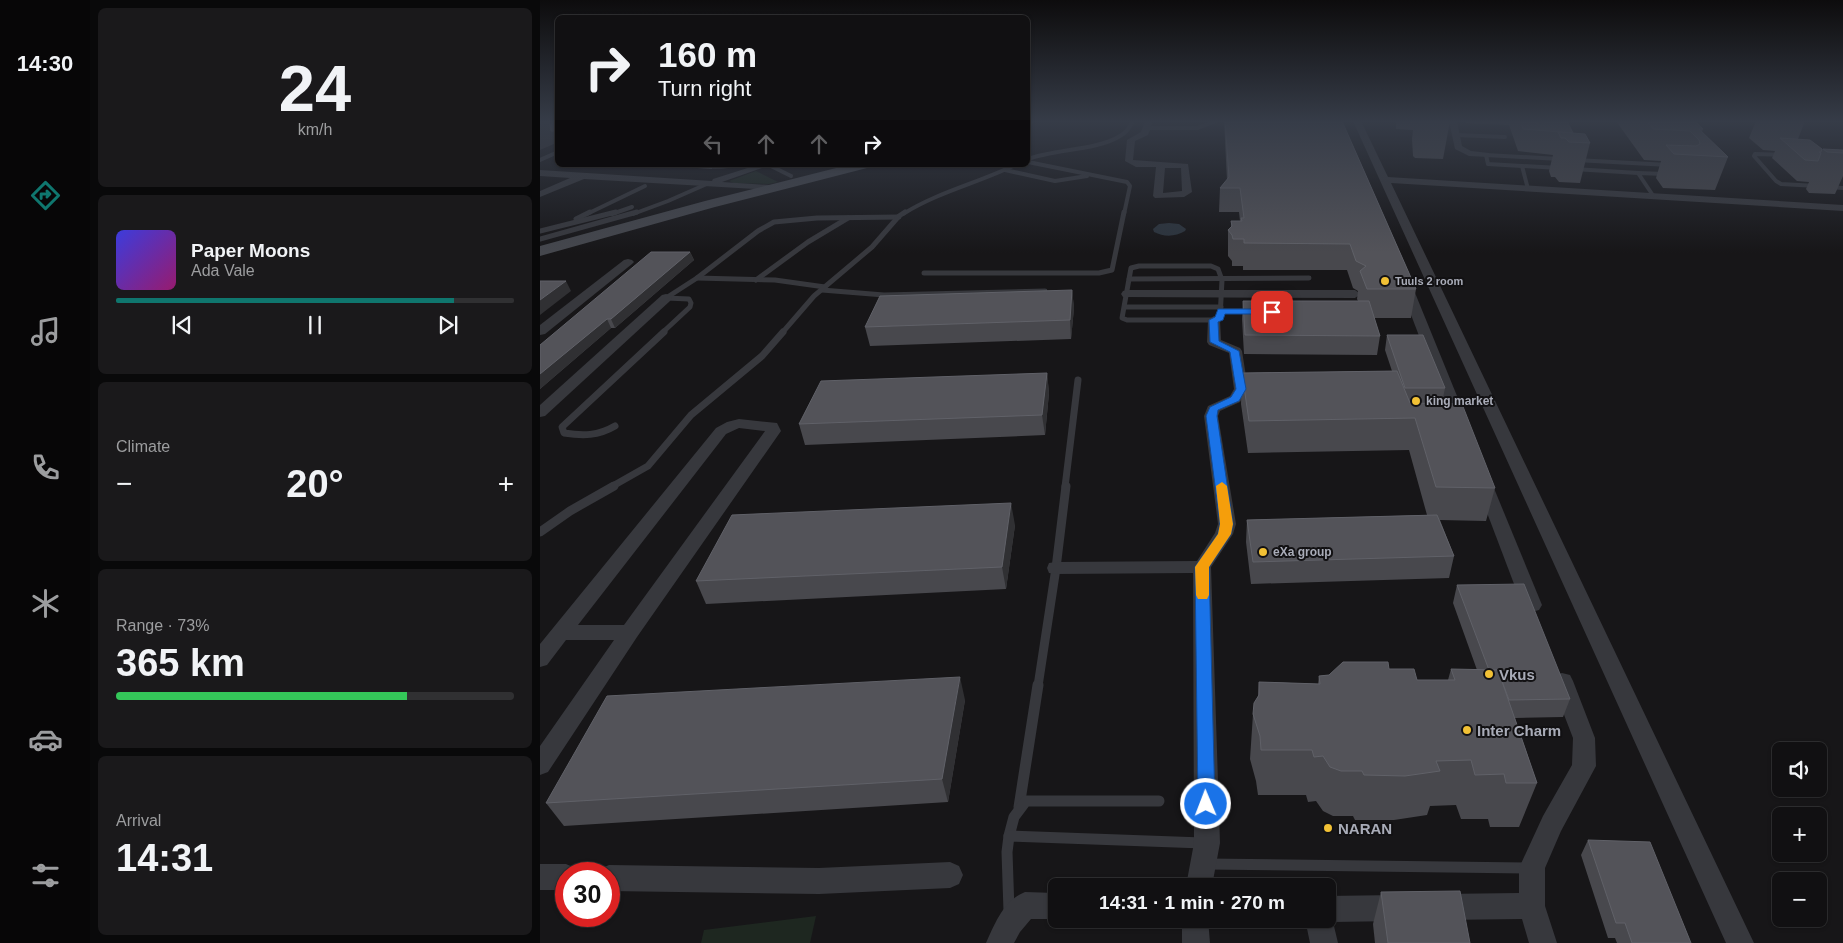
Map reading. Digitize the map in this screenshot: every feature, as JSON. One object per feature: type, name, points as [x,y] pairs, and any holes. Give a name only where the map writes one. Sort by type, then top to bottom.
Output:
[{"type":"street","points":[[1161,165],[1185,166],[1187,192],[1184,194],[1158,196],[1161,165]]},
{"type":"street","points":[[1378,165],[1740,943]]},
{"type":"street","points":[[709,183],[761,167]]},
{"type":"street","points":[[540,251],[770,188],[855,167]]},
{"type":"street","points":[[540,173],[586,174],[770,188]]},
{"type":"street","points":[[553,174],[568,183],[612,186],[645,186],[682,182]]},
{"type":"street","points":[[540,194],[586,174]]},
{"type":"street","points":[[1385,180],[1843,208]]},
{"type":"street","points":[[540,331],[628,262]]},
{"type":"street","points":[[1402,276],[1407,294],[1468,442]]},
{"type":"street","points":[[1127,294],[1355,294]]},
{"type":"street","points":[[1407,294],[1438,294]]},
{"type":"street","points":[[540,413],[666,298]]},
{"type":"street","points":[[1200,878],[1207,843],[1202,567],[1224,534],[1227,524],[1211,416],[1213,409],[1236,399],[1241,389],[1235,351],[1214,342],[1219,313]]},
{"type":"street","points":[[540,658],[721,431],[737,423],[772,426],[773,431],[630,632],[540,765]]},
{"type":"street","points":[[1475,460],[1537,618]]},
{"type":"street","points":[[1056,568],[1202,567]]},
{"type":"street","points":[[560,633],[630,632]]},
{"type":"street","points":[[1543,943],[1532,906],[1532,868],[1552,824],[1584,766],[1584,738],[1555,664]]},
{"type":"street","points":[[620,878],[818,881],[950,875]]},
{"type":"street","points":[[540,877],[555,877]]},
{"type":"street","points":[[1005,932],[1025,905],[1048,906]]},
{"type":"street","points":[[1336,909],[1532,906]]},
{"type":"street","points":[[1195,928],[1196,943]]},
{"type":"street","points":[[1321,928],[1324,943]]},
{"type":"lane","points":[[924,273],[1108,272],[1112,270],[1130,186],[1127,182],[1121,180],[1089,176],[1047,165]]},
{"type":"lane","points":[[1505,165],[1675,174]]},
{"type":"lane","points":[[1661,165],[1678,166]]},
{"type":"lane","points":[[1762,165],[1781,184],[1843,188]]},
{"type":"lane","points":[[1522,166],[1528,189]]},
{"type":"lane","points":[[771,167],[790,176]]},
{"type":"lane","points":[[540,532],[570,511],[648,466],[691,415],[762,356],[823,289],[872,247],[899,217],[922,202],[990,177],[1011,167]]},
{"type":"lane","points":[[1005,170],[1047,181],[1071,181],[1089,176]]},
{"type":"lane","points":[[1638,173],[1654,197]]},
{"type":"lane","points":[[540,239],[666,203],[709,183]]},
{"type":"lane","points":[[563,225],[645,186]]},
{"type":"lane","points":[[612,202],[624,204],[640,211]]},
{"type":"lane","points":[[540,230],[598,218],[632,208]]},
{"type":"lane","points":[[756,280],[808,242],[850,217]]},
{"type":"lane","points":[[666,298],[698,278],[758,231],[774,222],[817,218],[899,217]]},
{"type":"lane","points":[[1219,313],[1222,280],[1218,269],[1211,266],[1138,266],[1131,268],[1122,318],[1127,320],[1258,312]]},
{"type":"lane","points":[[698,278],[756,280],[884,295],[1052,291]]},
{"type":"lane","points":[[1129,279],[1222,280],[1309,278]]},
{"type":"lane","points":[[615,426],[602,434],[582,437],[564,434],[562,427],[690,307],[689,299],[666,298]]},
{"type":"lane","points":[[1125,307],[1219,313]]},
{"type":"lane","points":[[1005,932],[1007,852],[1013,818],[1019,807],[1056,568],[1078,380]]},
{"type":"lane","points":[[1019,807],[1026,801],[1037,800],[1159,801]]},
{"type":"lane","points":[[1010,836],[1207,843]]},
{"type":"lane","points":[[1203,864],[1532,868]]},
{"type":"shaded area","points":[[756,171],[778,182],[811,175],[769,184],[734,183],[729,181]]},
{"type":"shaded area","points":[[1159,224],[1179,224],[1186,229],[1181,233],[1173,235],[1162,235],[1154,232],[1153,229]]},
{"type":"shaded area","points":[[816,916],[810,943],[701,943],[704,930]]},
{"type":"building","points":[[1228,165],[1361,165],[1416,289],[1367,289],[1360,271],[1366,266],[1356,261],[1350,244],[1244,243],[1244,239],[1233,239],[1228,230],[1232,226],[1231,221],[1242,221],[1241,218],[1244,218],[1240,188],[1220,188],[1229,177]]},
{"type":"building","points":[[651,252],[690,252],[611,319],[607,319],[540,374],[540,345]]},
{"type":"building","points":[[540,281],[566,281],[540,300]]},
{"type":"building","points":[[1072,290],[1070,320],[865,327],[880,296]]},
{"type":"building","points":[[1243,301],[1369,301],[1380,336],[1245,335]]},
{"type":"building","points":[[1387,335],[1423,335],[1445,388],[1405,388]]},
{"type":"building","points":[[1397,371],[1410,403],[1462,404],[1495,488],[1436,487],[1415,418],[1249,421],[1242,373]]},
{"type":"building","points":[[1047,373],[1042,415],[799,424],[821,381]]},
{"type":"building","points":[[1011,503],[1002,567],[696,581],[732,515]]},
{"type":"building","points":[[1437,515],[1454,556],[1253,562],[1247,520]]},
{"type":"building","points":[[1524,584],[1570,699],[1509,700],[1498,670],[1489,670],[1457,585]]},
{"type":"building","points":[[1343,662],[1388,662],[1389,669],[1414,669],[1417,680],[1455,680],[1451,669],[1498,670],[1537,783],[1506,783],[1504,774],[1475,775],[1471,760],[1436,761],[1440,771],[1405,776],[1364,775],[1362,771],[1341,771],[1330,767],[1323,756],[1314,757],[1312,750],[1261,750],[1260,736],[1253,714],[1254,703],[1259,695],[1259,682],[1320,684],[1319,676],[1329,675]]},
{"type":"building","points":[[960,677],[942,779],[546,803],[607,696]]},
{"type":"building","points":[[1588,840],[1650,842],[1691,943],[1632,943],[1625,923],[1616,923]]},
{"type":"building","points":[[1460,891],[1470,943],[1388,943],[1381,892]]},
{"type":"slow traffic","points":[[1203,595],[1202,567],[1224,534],[1227,524],[1222,486]]},
{"type":"place","name":"Tuuls 2 room","points":[[1385,281]]},
{"type":"place","name":"king market","points":[[1416,401]]},
{"type":"place","name":"eXa group","points":[[1263,552]]},
{"type":"place","name":"Vkus","points":[[1489,674]]},
{"type":"place","name":"Inter Charm","points":[[1467,730]]},
{"type":"place","name":"NARAN","points":[[1328,828]]},
{"type":"route","points":[[1206,804],[1202,567],[1224,534],[1227,524],[1214,426],[1211,416],[1213,409],[1236,399],[1241,389],[1235,351],[1214,342],[1214,320],[1220,318],[1221,311],[1272,312]]}]
